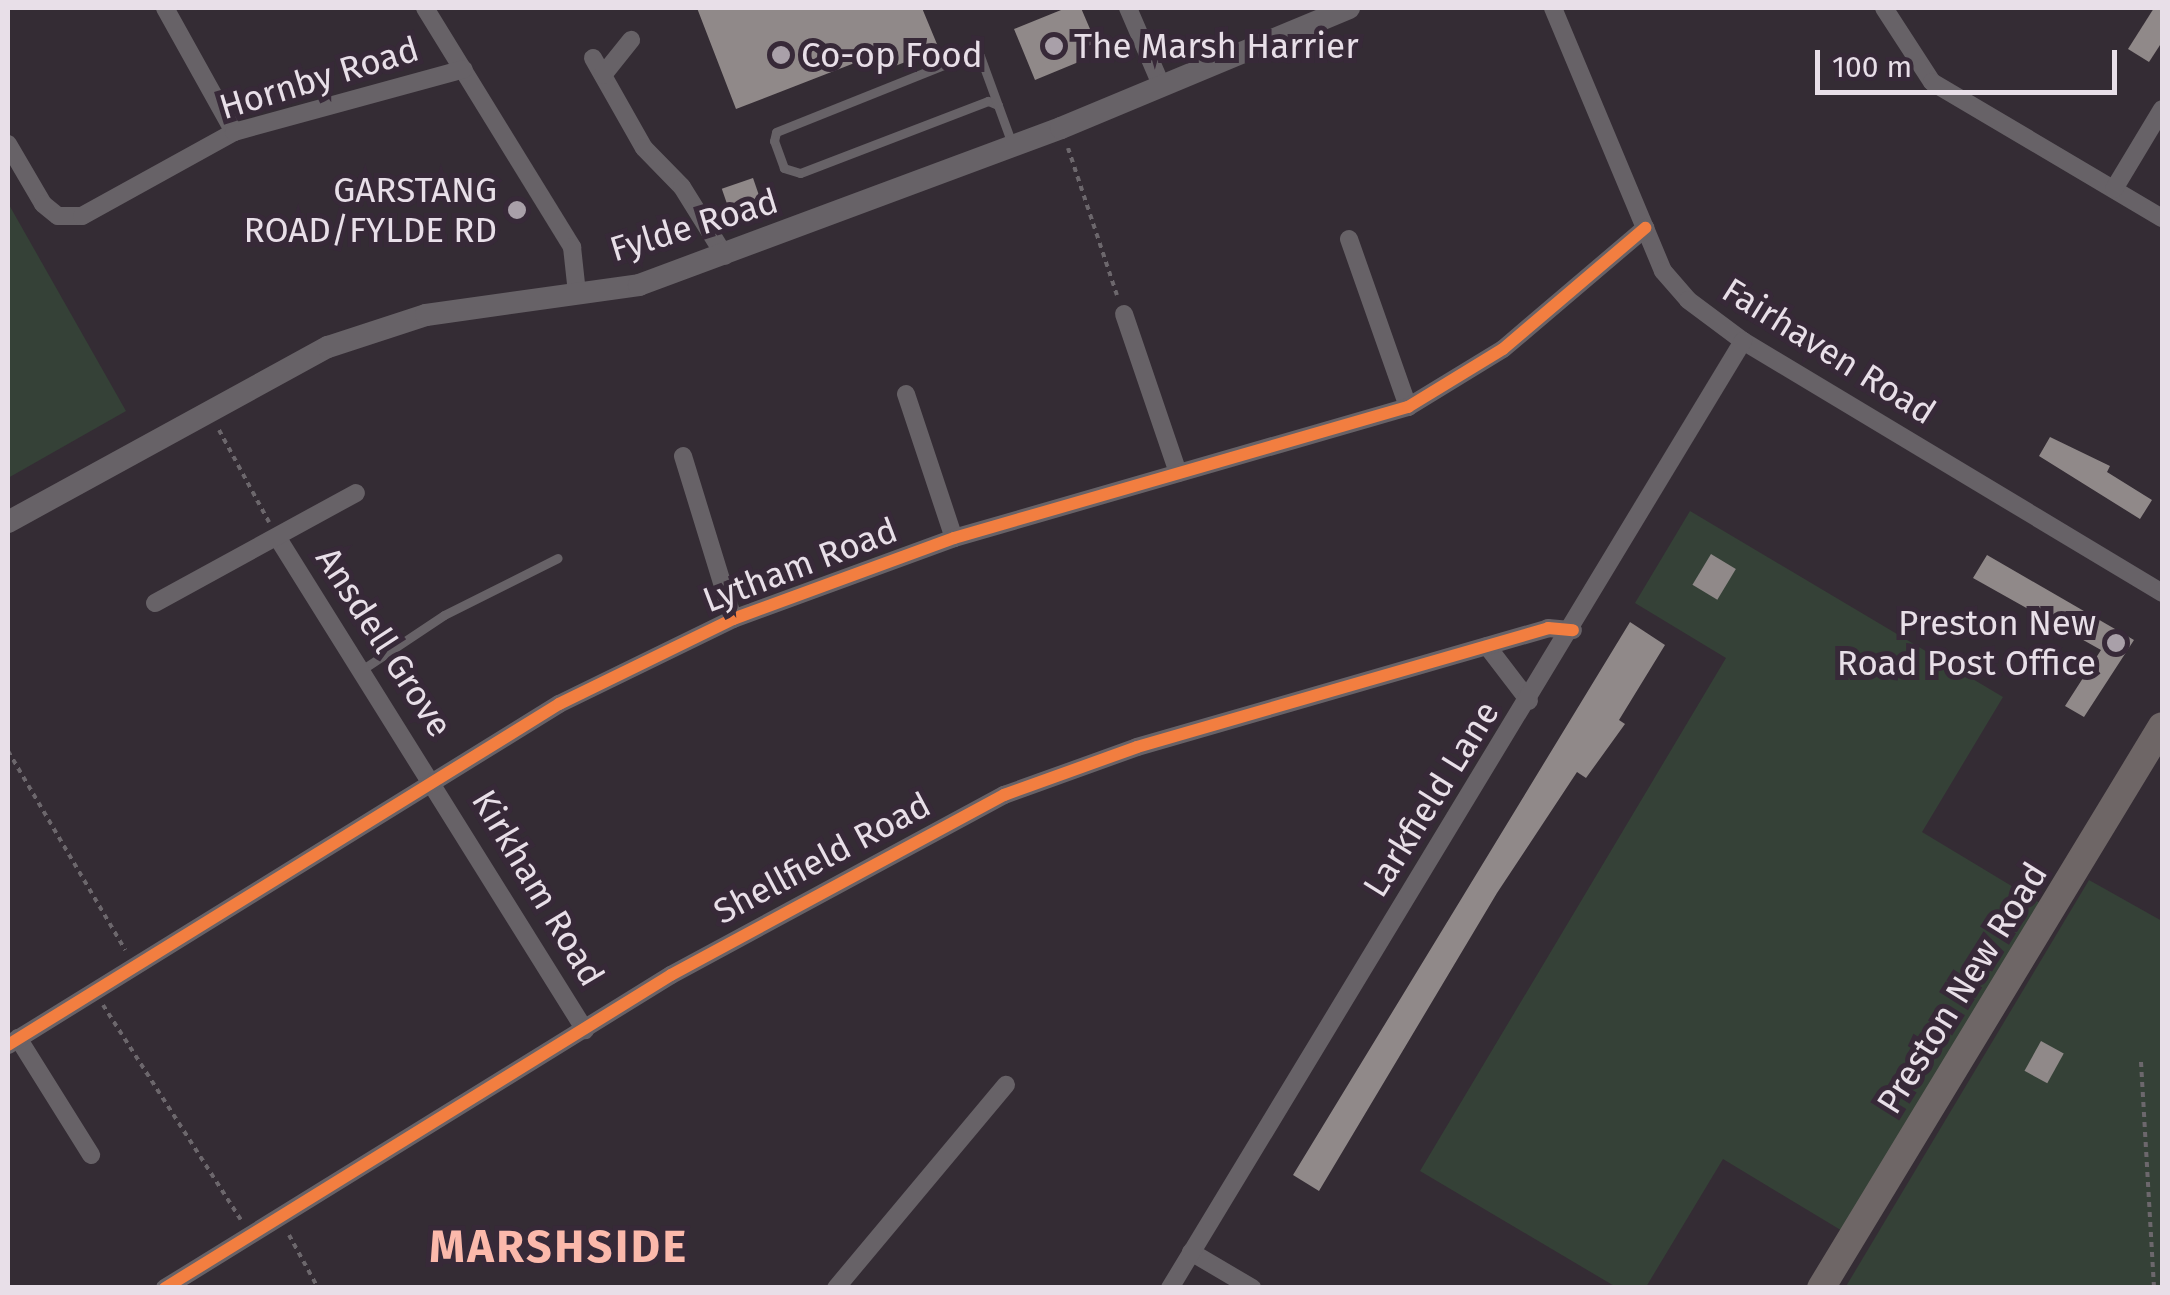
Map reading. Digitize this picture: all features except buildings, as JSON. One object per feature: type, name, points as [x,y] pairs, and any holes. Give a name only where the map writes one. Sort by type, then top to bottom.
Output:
[{"type":"highway","name":"Preston New Road","points":[[1821,1288],[2162,726]]},
{"type":"street","points":[[166,8],[234,132]]},
{"type":"street","points":[[426,8],[572,247],[577,293]]},
{"type":"street","points":[[1128,8],[1162,87]]},
{"type":"street","name":"Fylde Road","points":[[8,522],[328,346],[426,315],[639,285],[1061,128],[1350,8]]},
{"type":"street","name":"Fairhaven Road","points":[[1553,8],[1662,271],[1743,341],[2162,593]]},
{"type":"street","points":[[1884,8],[1932,82],[2162,218]]},
{"type":"street","points":[[632,40],[598,67],[644,148],[682,188],[725,256]]},
{"type":"street","name":"Hornby Road","points":[[8,144],[43,204],[58,216],[82,216],[234,132],[464,69]]},
{"type":"street","points":[[2114,189],[2162,109]]},
{"type":"street","name":"Lytham Road","points":[[12,1041],[132,963],[559,704],[732,619],[954,538],[1408,407],[1503,349],[1645,228]]},
{"type":"street","points":[[1349,239],[1408,407]]},
{"type":"street","points":[[1124,314],[1178,473]]},
{"type":"street","name":"Larkfield Lane","points":[[1170,1288],[1573,630],[1743,341]]},
{"type":"street","name":"Lytham Road","points":[[906,394],[954,538]]},
{"type":"street","name":"Lytham Road","points":[[683,456],[732,619]]},
{"type":"street","name":"Ansdell Grove","points":[[155,603],[279,540],[356,493]]},
{"type":"street","name":"Ansdell Grove","points":[[279,540],[435,780]]},
{"type":"street","name":"Shellfield Road","points":[[165,1288],[278,1214],[584,1030],[877,859],[1004,795],[1136,748],[1548,628],[1573,630]]},
{"type":"street","points":[[1488,646],[1529,701]]},
{"type":"street","name":"Kirkham Road","points":[[435,780],[584,1030]]},
{"type":"street","points":[[12,1041],[91,1156]]},
{"type":"street","points":[[836,1288],[1006,1085]]},
{"type":"street","points":[[1191,1252],[1252,1288]]},
{"type":"lane","points":[[998,106],[988,102],[800,172],[784,168],[774,140],[776,132],[968,54],[980,56],[1013,146]]},
{"type":"lane","points":[[363,669],[444,614],[558,558]]},
{"type":"path","points":[[1061,128],[1124,314]]},
{"type":"path","points":[[209,410],[279,540]]},
{"type":"path","points":[[8,751],[132,963]]},
{"type":"path","points":[[93,989],[249,1233]]},
{"type":"path","points":[[2140,1062],[2154,1288]]},
{"type":"path","points":[[278,1214],[318,1288]]},
{"type":"green space","points":[[8,203],[126,411],[8,478]]},
{"type":"green space","points":[[1690,511],[2003,697],[1922,832],[2040,903],[1844,1232],[1723,1159],[1646,1287],[1616,1287],[1420,1171],[1726,658],[1635,603]]},
{"type":"green space","points":[[2089,880],[2162,921],[2162,1287],[1845,1288]]},
{"type":"cycle path","points":[[8,1045],[559,704],[733,619],[954,538],[1408,407],[1503,349],[1645,228]]},
{"type":"cycle path","points":[[165,1288],[671,975],[1004,795],[1137,747],[1548,628],[1573,630]]},
{"type":"place","name":"The Marsh Harrier","points":[[1054,46]]},
{"type":"place","name":"Co-op Food","points":[[781,55]]},
{"type":"place","name":"GARSTANG ROAD/FYLDE RD","points":[[517,210]]},
{"type":"place","name":"Preston New Road Post Office","points":[[2116,643]]},
{"type":"district","name":"MARSHSIDE","points":[[559,1248]]}]
